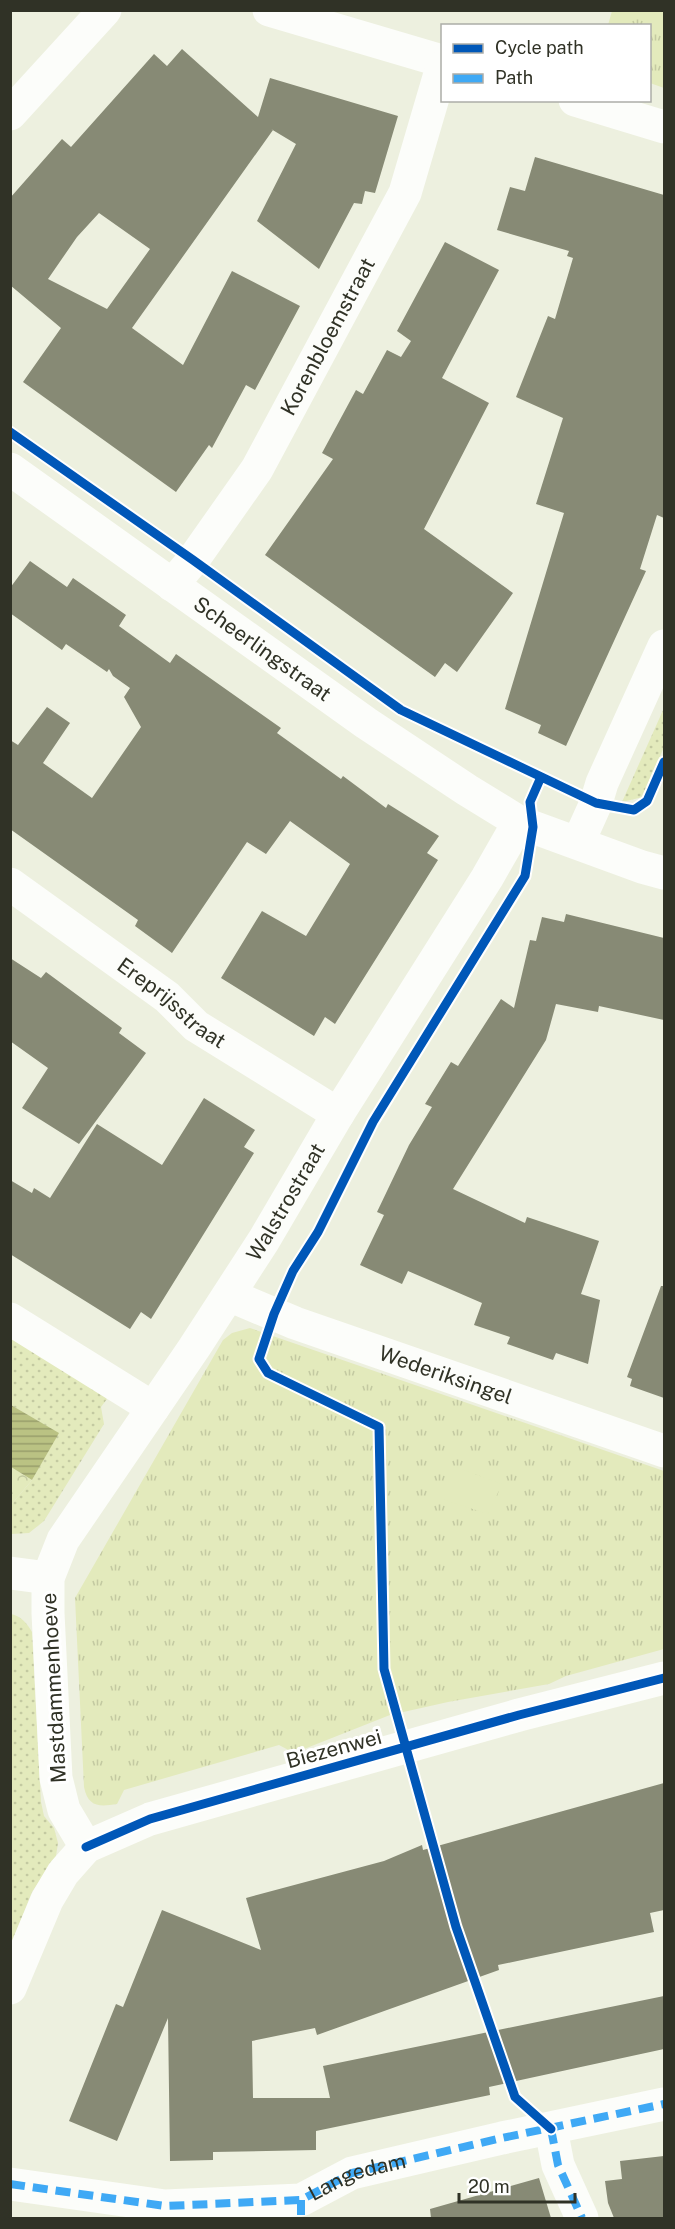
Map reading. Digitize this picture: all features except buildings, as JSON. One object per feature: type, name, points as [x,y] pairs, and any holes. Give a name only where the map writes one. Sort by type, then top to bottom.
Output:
[{"type":"street","points":[[10,114],[105,10]]},
{"type":"street","points":[[269,10],[441,61]]},
{"type":"street","name":"Korenbloemstraat","points":[[172,585],[193,560],[257,469],[405,193],[441,70]]},
{"type":"street","points":[[582,102],[664,127]]},
{"type":"street","name":"Scheerlingstraat","points":[[10,470],[366,723],[467,790],[519,822],[664,873]]},
{"type":"street","points":[[578,843],[596,803],[602,783],[664,646]]},
{"type":"street","name":"Walstrostraat","points":[[48,1578],[63,1540],[264,1240],[338,1114],[487,878],[519,822]]},
{"type":"street","name":"Ereprijsstraat","points":[[10,884],[167,997],[196,1026],[338,1114]]},
{"type":"street","name":"Wederiksingel","points":[[228,1294],[295,1323],[664,1451]]},
{"type":"street","points":[[10,1319],[153,1408]]},
{"type":"street","points":[[10,1573],[48,1578]]},
{"type":"street","name":"Mastdammenhoeve","points":[[48,1578],[57,1778],[64,1810],[86,1847]]},
{"type":"street","name":"Biezenwei","points":[[86,1847],[150,1819],[519,1715],[664,1678]]},
{"type":"street","points":[[10,1988],[47,1900],[63,1873],[86,1847]]},
{"type":"street","name":"Langedam","points":[[10,2184],[165,2206],[301,2209],[352,2174],[664,2104]]},
{"type":"street","points":[[550,2129],[558,2165],[582,2218]]},
{"type":"green space","points":[[612,11],[664,11],[664,88],[651,83],[651,24],[608,24]]},
{"type":"green space","points":[[664,708],[664,747],[643,797],[622,802]]},
{"type":"green space","points":[[250,1328],[664,1471],[664,1649],[566,1676],[549,1684],[390,1715],[294,1753],[279,1745],[124,1790],[117,1804],[100,1805],[91,1802],[84,1787],[75,1598],[223,1340],[232,1333]]},
{"type":"green space","points":[[10,1335],[99,1390],[107,1399],[101,1407],[104,1424],[44,1521],[29,1533],[11,1534],[11,1505],[32,1480],[58,1433],[11,1405]]},
{"type":"green space","points":[[453,1466],[502,1484],[488,1514],[442,1499]]},
{"type":"green space","points":[[11,1467],[32,1480],[11,1505]]},
{"type":"green space","points":[[11,1614],[23,1620],[32,1632],[41,1802],[44,1816],[54,1828],[58,1843],[56,1856],[32,1892],[11,1945]]},
{"type":"shaded area","points":[[11,1405],[59,1433],[32,1480],[11,1467]]},
{"type":"marked path","points":[[10,2184],[165,2206],[301,2200],[352,2173],[664,2104]]},
{"type":"marked path","points":[[551,2129],[558,2165],[582,2218]]},
{"type":"marked path","points":[[301,2200],[301,2218]]},
{"type":"cycle path","points":[[10,432],[401,710],[596,803],[634,810],[647,801],[664,762]]},
{"type":"cycle path","points":[[541,777],[530,802],[533,827],[525,876],[373,1122],[318,1232],[293,1271],[274,1314],[259,1359],[268,1373],[379,1427],[384,1669],[456,1927],[515,2097],[551,2129]]},
{"type":"cycle path","points":[[86,1847],[150,1819],[519,1715],[664,1678]]}]
